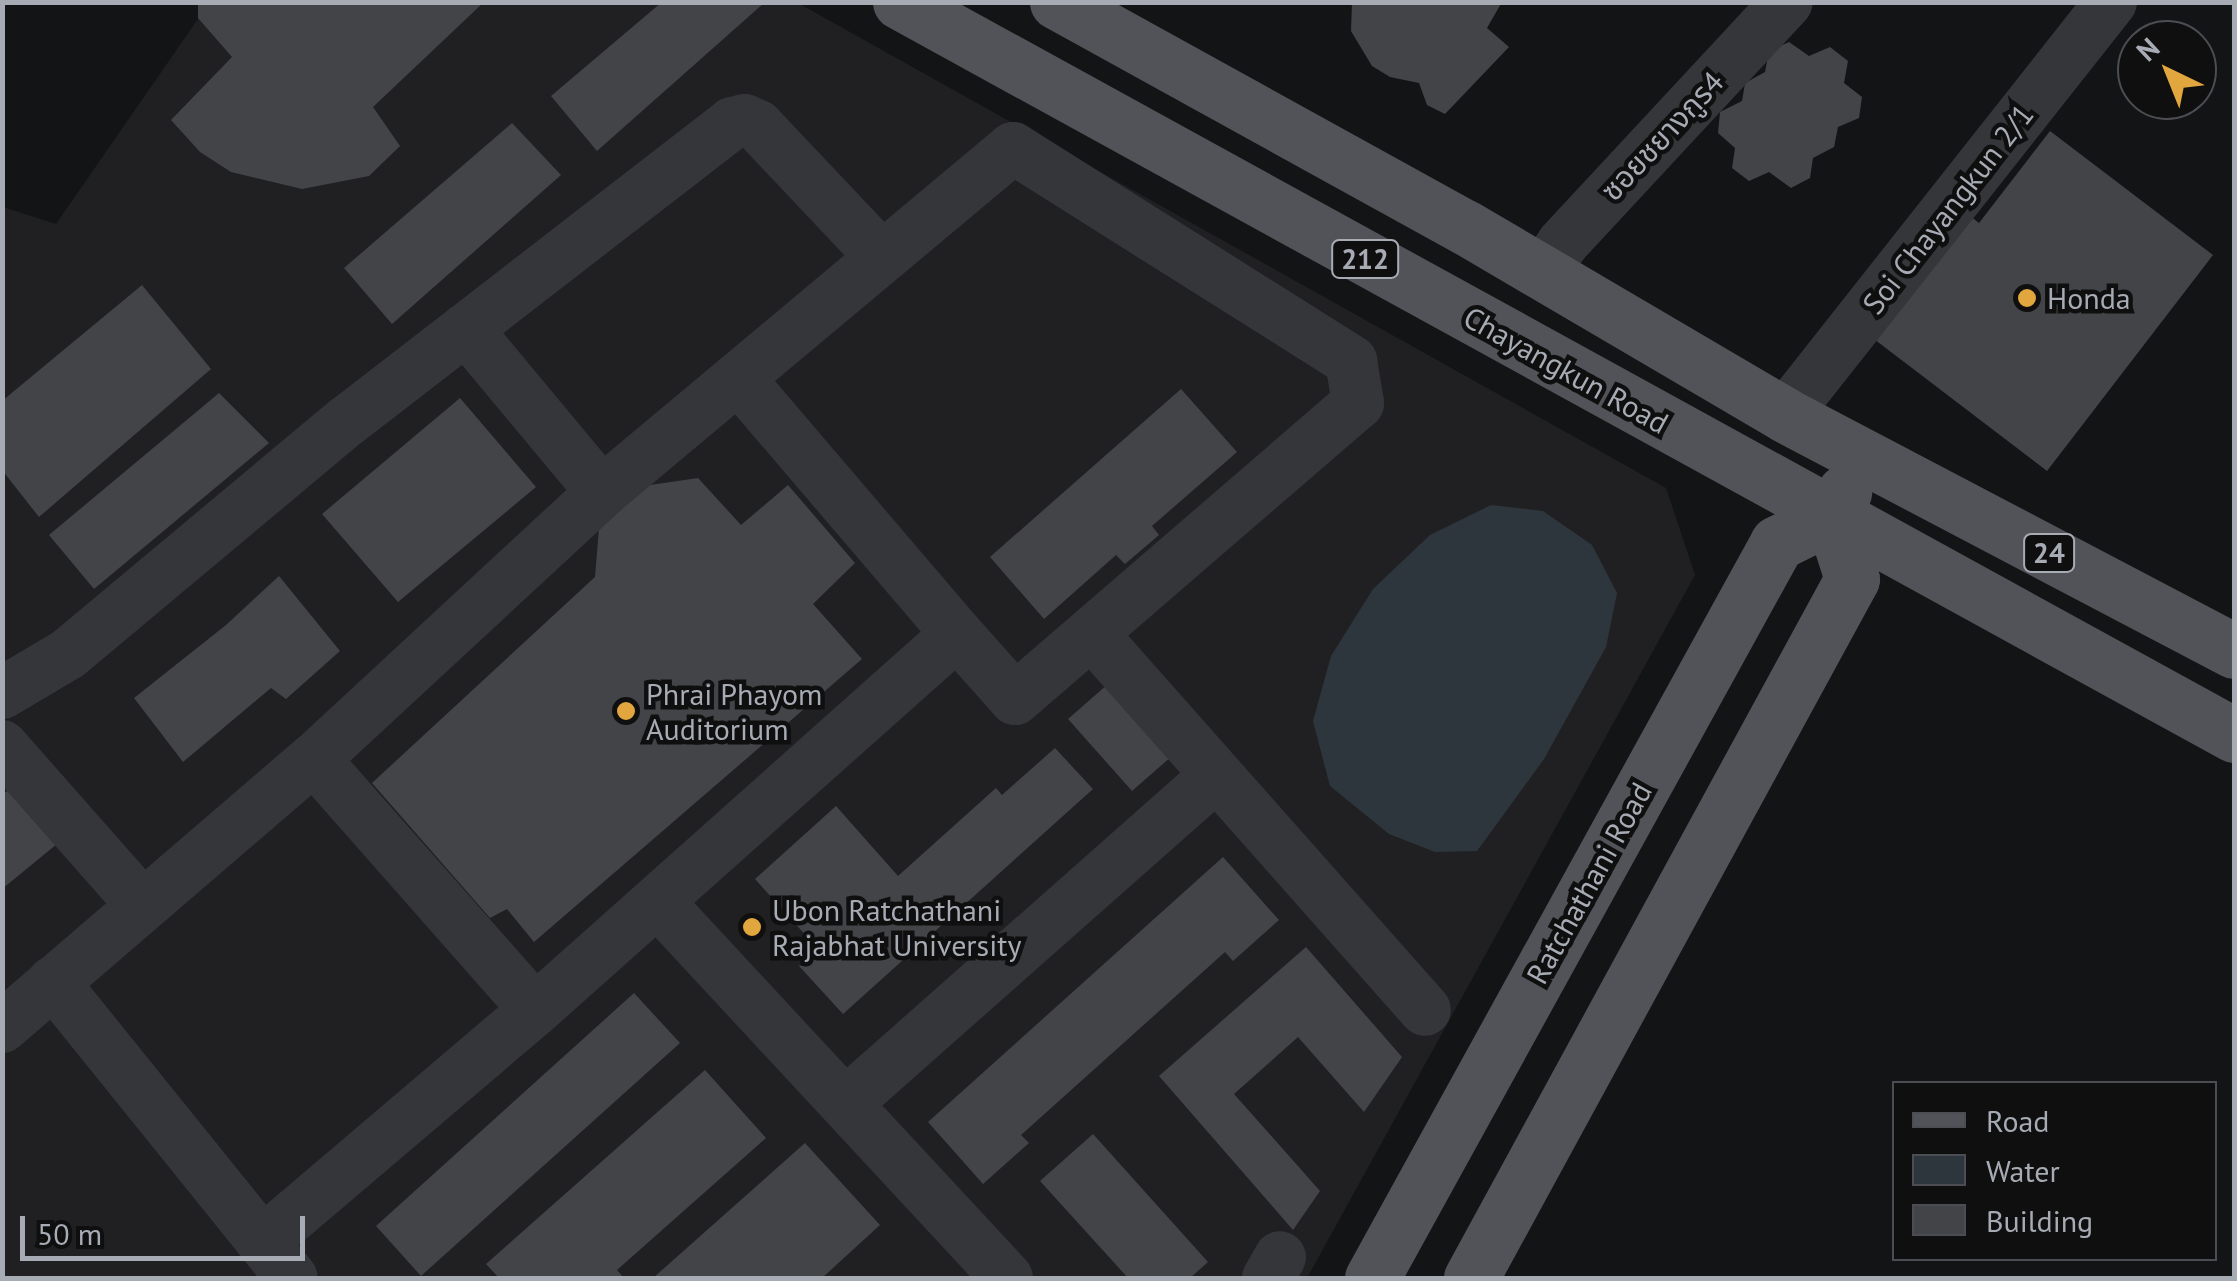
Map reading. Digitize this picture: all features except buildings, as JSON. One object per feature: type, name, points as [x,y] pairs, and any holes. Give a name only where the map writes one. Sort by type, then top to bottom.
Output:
[{"type":"main road","name":"Chayangkun Road","points":[[900,2],[2234,735]]},
{"type":"main road","name":"212","points":[[1057,2],[1862,457]]},
{"type":"main road","points":[[1472,1278],[1852,579],[1832,516],[1862,457]]},
{"type":"main road","name":"24","points":[[1862,457],[2234,652]]},
{"type":"main road","name":"Ratchathani Road","points":[[1372,1278],[1777,542],[1832,516]]},
{"type":"street","name":"ซอยชยางกูร4","points":[[1542,273],[1562,244],[1786,2]]},
{"type":"street","name":"Soi Chayangkun 2/1","points":[[1785,414],[2111,2]]},
{"type":"street","points":[[2,694],[68,654],[226,519],[732,122],[745,120],[758,126],[881,256]]},
{"type":"street","points":[[2,1027],[314,759],[602,492],[1013,148],[1351,361],[1358,403],[1015,699],[740,380]]},
{"type":"street","points":[[466,329],[602,492]]},
{"type":"street","points":[[53,982],[277,1260],[535,1010],[957,634]]},
{"type":"street","points":[[1092,634],[1425,1010]]},
{"type":"street","points":[[2,746],[142,904]]},
{"type":"street","points":[[314,759],[535,1010]]},
{"type":"street","points":[[846,1104],[1217,775]]},
{"type":"street","points":[[658,902],[1007,1278]]},
{"type":"shaded area","name":"Ubon Ratchathani Rajabhat University","points":[[209,3],[798,3],[1666,488],[1695,575],[1307,1278],[3,1278],[3,207],[56,224]]},
{"type":"water","points":[[1491,505],[1543,511],[1592,545],[1617,593],[1606,647],[1544,759],[1477,851],[1435,852],[1389,834],[1330,786],[1313,721],[1331,656],[1373,589],[1430,535]]},
{"type":"place","name":"Honda","points":[[2027,298]]},
{"type":"place","name":"Phrai Phayom Auditorium","points":[[626,711]]},
{"type":"place","name":"Ubon Ratchathani Rajabhat University","points":[[752,927]]}]
